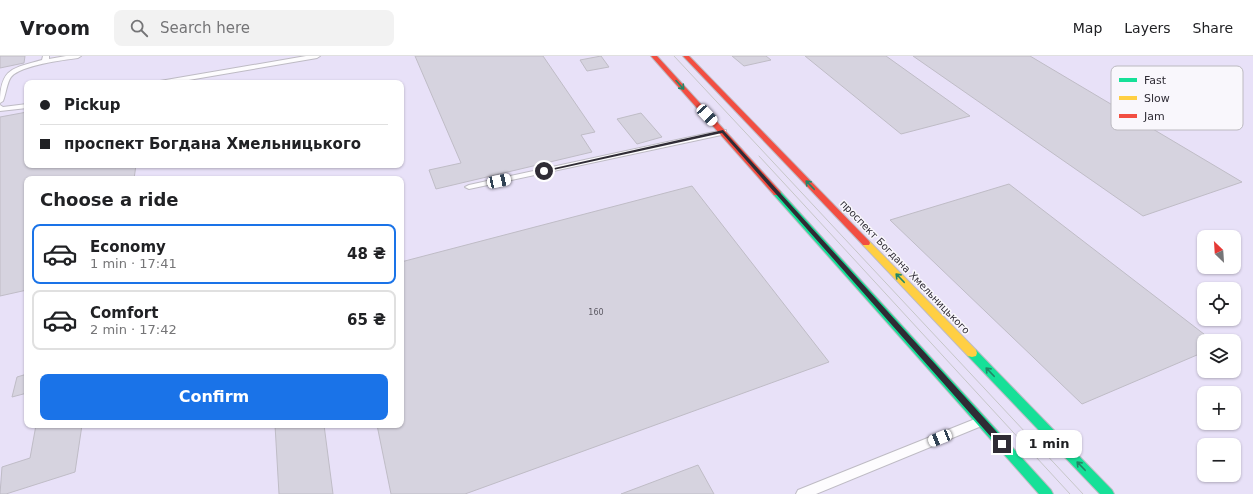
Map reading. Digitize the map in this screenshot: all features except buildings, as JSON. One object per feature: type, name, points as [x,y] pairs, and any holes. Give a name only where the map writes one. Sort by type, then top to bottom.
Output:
[{"type":"main road","points":[[654,56],[1047,494]]},
{"type":"main road","name":"проспект Богдана Хмельницького","points":[[686,56],[1108,494]]},
{"type":"lane","points":[[0,101],[8,76],[18,69],[45,59],[78,56]]},
{"type":"lane","points":[[177,80],[317,56]]},
{"type":"lane","points":[[0,107],[1,109],[24,106]]},
{"type":"lane","points":[[469,187],[723,132]]},
{"type":"lane","points":[[802,494],[982,421]]},
{"type":"lane","points":[[1012,455],[1035,494]]},
{"type":"shaded area","points":[[0,56],[1253,56],[1253,494],[0,494]]},
{"type":"tram line","points":[[674,56],[1083,494]]},
{"type":"tram line","points":[[759,156],[1070,494]]},
{"type":"traffic: fast","points":[[777,193],[1047,494]]},
{"type":"traffic: fast","points":[[972,353],[1108,494]]},
{"type":"traffic: slow","points":[[866,243],[972,353]]},
{"type":"traffic: jam","points":[[654,56],[777,193]]},
{"type":"traffic: jam","points":[[686,56],[866,243]]},
{"type":"route","points":[[544,171],[723,132],[1002,444]]}]
